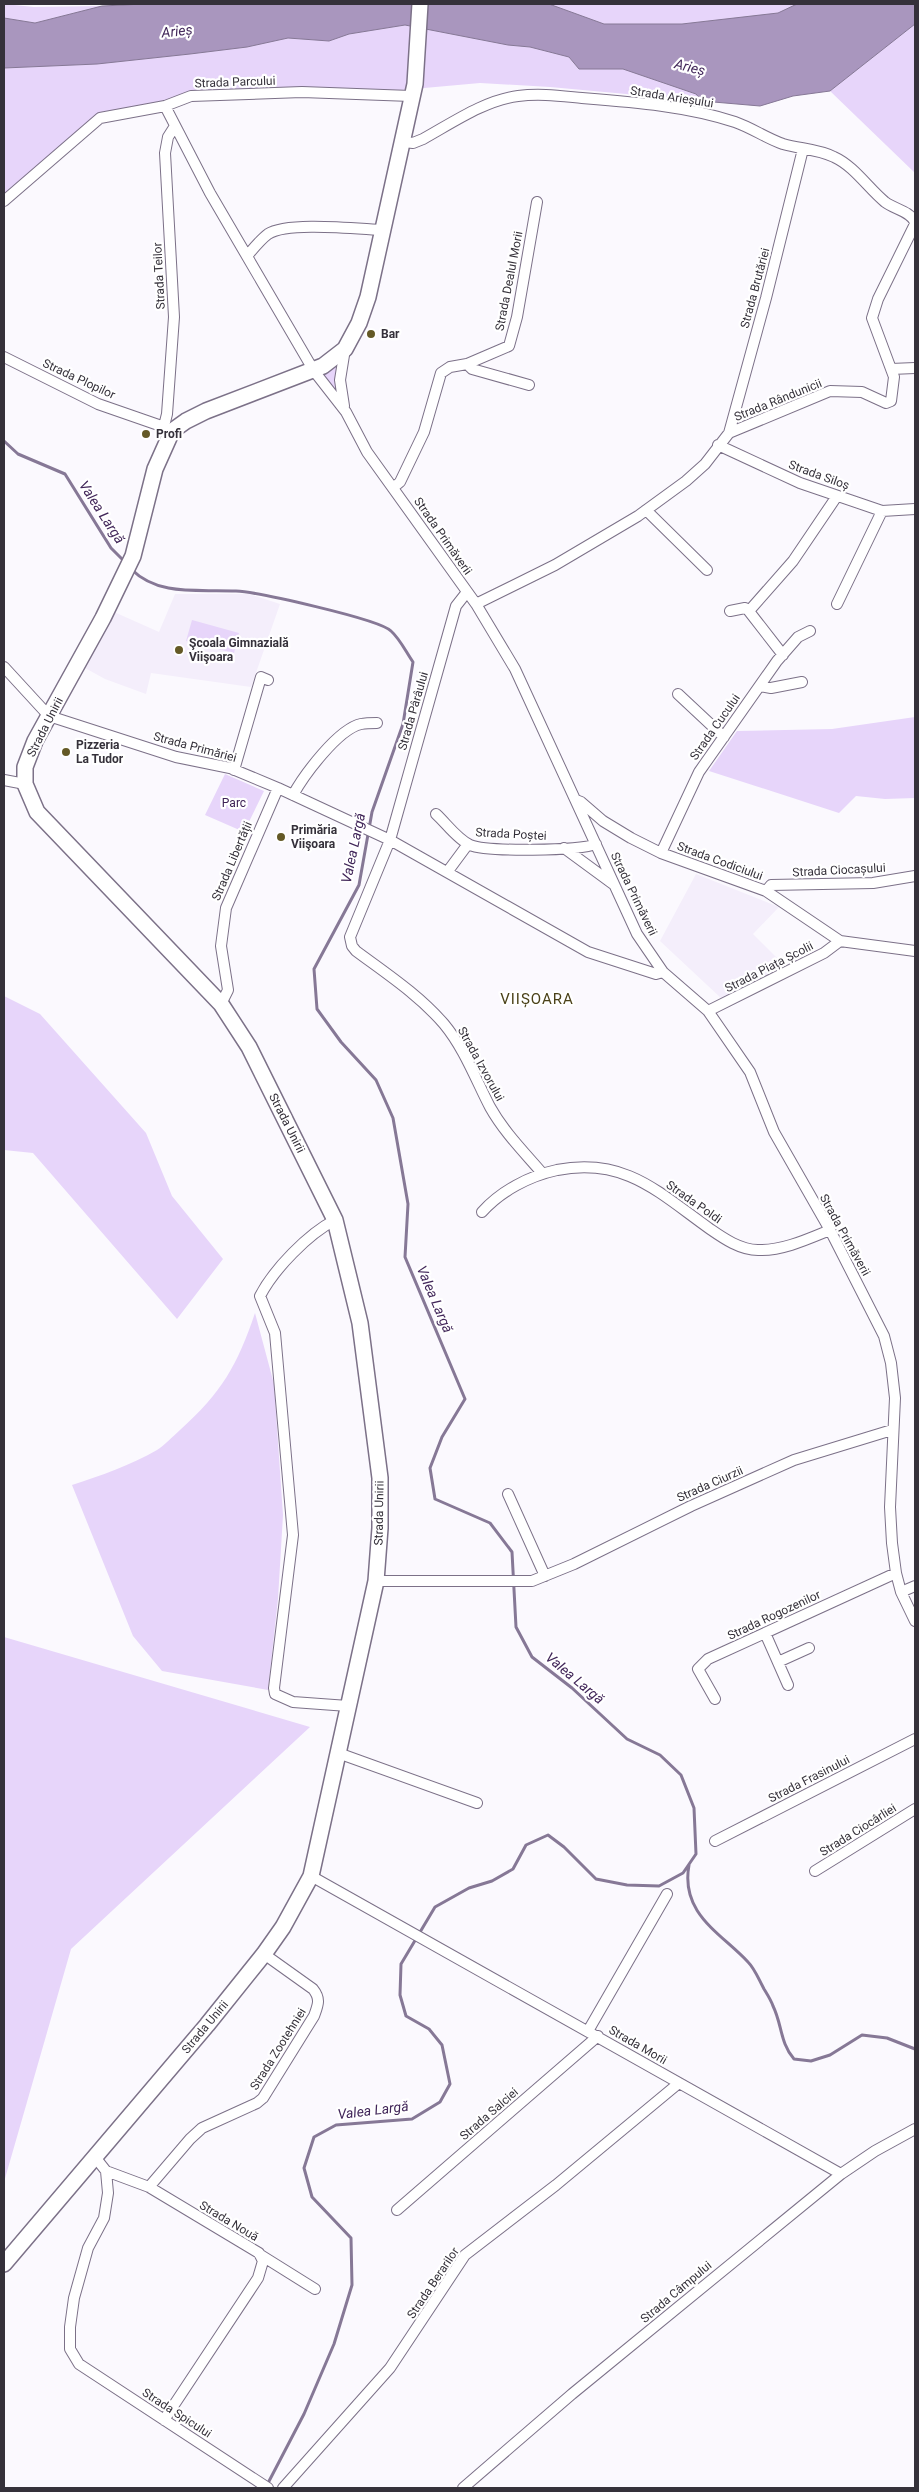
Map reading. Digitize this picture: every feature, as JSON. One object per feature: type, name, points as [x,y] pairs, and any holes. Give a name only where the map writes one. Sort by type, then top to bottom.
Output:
[{"type":"main road","points":[[168,429],[206,411],[314,371],[345,349],[364,310],[404,142],[413,90],[420,4]]},
{"type":"main road","name":"Strada Unirii","points":[[4,2264],[264,1954],[283,1927],[311,1876],[376,1581],[380,1528],[380,1478],[360,1323],[335,1220],[249,1047],[221,1004],[37,812],[25,784],[25,767],[35,741],[117,590],[133,556],[154,469],[168,429]]},
{"type":"street","name":"Strada Parcului","points":[[4,201],[100,118],[165,106],[191,96],[201,95],[413,90]]},
{"type":"street","name":"Strada Arieșului","points":[[404,142],[413,143],[423,139],[499,100],[534,94],[616,101],[696,112],[734,122],[756,130],[767,138],[803,149],[819,151],[843,162],[887,204],[912,216],[915,223]]},
{"type":"street","points":[[165,106],[210,193],[314,371],[346,412]]},
{"type":"street","name":"Strada Teilor","points":[[168,429],[167,414],[174,317],[165,153],[168,137],[175,126]]},
{"type":"street","name":"Strada Brutăriei","points":[[728,433],[766,298],[803,149]]},
{"type":"street","name":"Strada Dealul Morii","points":[[394,487],[400,482],[424,432],[441,373],[450,367],[467,364],[506,348],[510,343],[517,317],[537,202]]},
{"type":"street","name":"Strada Rândunicii","points":[[476,604],[555,565],[646,510],[686,481],[705,464],[728,433],[830,391],[862,392],[886,403],[891,402],[894,385],[891,369],[872,318],[878,299],[915,223]]},
{"type":"street","points":[[247,256],[270,233],[285,230],[320,227],[384,230]]},
{"type":"street","points":[[345,349],[340,380],[346,412]]},
{"type":"street","name":"Strada Plopilor","points":[[4,357],[98,404],[168,429]]},
{"type":"street","points":[[467,364],[472,369],[530,385]]},
{"type":"street","points":[[891,369],[915,368]]},
{"type":"street","name":"Strada Primăverii","points":[[346,412],[367,452],[394,487],[476,604],[514,668],[638,934],[663,972],[708,1011],[750,1072],[774,1132],[830,1230],[884,1336],[891,1363],[895,1398],[892,1430],[890,1507],[896,1573],[915,1621]]},
{"type":"street","name":"Strada Siloș","points":[[718,445],[800,483],[882,511],[915,509]]},
{"type":"street","points":[[749,611],[793,560],[837,496]]},
{"type":"street","points":[[646,510],[707,570]]},
{"type":"street","points":[[837,604],[882,511]]},
{"type":"street","name":"Strada Pârâului","points":[[390,840],[456,606],[467,592]]},
{"type":"street","points":[[730,611],[745,608],[749,611],[783,655]]},
{"type":"street","name":"Strada Cucului","points":[[660,853],[699,772],[783,655],[798,638],[810,630]]},
{"type":"street","points":[[4,667],[49,716]]},
{"type":"street","points":[[234,770],[261,677],[268,680]]},
{"type":"street","points":[[760,686],[771,688],[802,682]]},
{"type":"street","points":[[678,694],[724,737]]},
{"type":"street","name":"Strada Primăriei","points":[[49,716],[176,757],[234,770],[278,788],[390,840],[448,871],[588,952],[656,974],[663,972]]},
{"type":"street","points":[[293,795],[311,768],[349,730],[360,724],[377,723]]},
{"type":"street","points":[[4,780],[25,784]]},
{"type":"street","name":"Strada Libertății","points":[[221,1004],[228,990],[221,946],[226,908],[278,788]]},
{"type":"street","name":"Strada Codiciului","points":[[576,800],[585,804],[603,821],[617,830],[660,853],[766,891],[840,941],[915,950]]},
{"type":"street","name":"Strada Poștei","points":[[436,814],[468,844],[503,848],[563,848],[586,847],[596,844]]},
{"type":"street","name":"Strada Izvorului","points":[[390,840],[350,938],[352,946],[413,993],[445,1025],[470,1066],[491,1109],[510,1136],[542,1173]]},
{"type":"street","points":[[448,871],[468,844]]},
{"type":"street","points":[[563,848],[615,886]]},
{"type":"street","name":"Strada Ciocașului","points":[[766,891],[771,885],[873,883],[915,876]]},
{"type":"street","name":"Strada Piața Școlii","points":[[708,1011],[824,953],[840,941]]},
{"type":"street","name":"Strada Poldi","points":[[542,1173],[575,1167],[602,1168],[642,1180],[724,1239],[756,1250],[804,1241],[830,1230]]},
{"type":"street","points":[[482,1212],[505,1192],[542,1173]]},
{"type":"street","points":[[335,1220],[322,1227],[296,1250],[264,1288],[260,1296],[275,1333],[293,1536],[274,1688],[275,1694],[293,1702],[348,1706]]},
{"type":"street","name":"Strada Ciurzii","points":[[376,1581],[526,1582],[574,1564],[691,1506],[794,1460],[892,1430]]},
{"type":"street","points":[[508,1494],[545,1576]]},
{"type":"street","name":"Strada Rogozenilor","points":[[715,1699],[700,1673],[699,1666],[708,1659],[896,1573]]},
{"type":"street","points":[[902,1592],[915,1586]]},
{"type":"street","points":[[765,1633],[788,1685]]},
{"type":"street","points":[[778,1662],[809,1648]]},
{"type":"street","name":"Strada Frasinului","points":[[715,1841],[915,1739]]},
{"type":"street","points":[[338,1753],[477,1803]]},
{"type":"street","name":"Strada Ciocârliei","points":[[815,1872],[915,1809]]},
{"type":"street","name":"Strada Morii","points":[[311,1876],[841,2174]]},
{"type":"street","points":[[588,2031],[667,1894]]},
{"type":"street","name":"Strada Zootehniei","points":[[149,2187],[190,2139],[202,2128],[257,2103],[263,2098],[314,2016],[319,1996],[313,1989],[264,1954]]},
{"type":"street","name":"Strada Salciei","points":[[397,2210],[598,2036]]},
{"type":"street","name":"Strada Berarilor","points":[[283,2488],[390,2368],[465,2255],[556,2185],[679,2083]]},
{"type":"street","name":"Strada Câmpului","points":[[463,2488],[587,2382],[841,2174],[875,2151],[915,2129]]},
{"type":"street","points":[[95,2157],[106,2171]]},
{"type":"street","name":"Strada Nouă","points":[[106,2171],[149,2187],[258,2253],[263,2261],[258,2278],[164,2420]]},
{"type":"street","name":"Strada Spicului","points":[[106,2171],[108,2193],[104,2218],[88,2248],[74,2298],[69,2334],[70,2350],[79,2364],[264,2486]]},
{"type":"street","points":[[258,2253],[315,2289]]},
{"type":"shaded area","name":"Şcoala Gimnazială Viişoara","points":[[175,594],[249,594],[280,604],[251,687],[151,673],[146,694],[105,679],[85,668],[114,612],[159,632]]},
{"type":"shaded area","points":[[696,874],[779,907],[753,934],[785,966],[722,999],[660,941]]},
{"type":"green space","points":[[4,4],[34,7],[102,6],[35,23],[4,18]]},
{"type":"green space","points":[[549,4],[797,4],[778,13],[682,24],[604,24]]},
{"type":"green space","points":[[915,24],[915,173],[830,91]]},
{"type":"green space","points":[[405,25],[508,45],[530,47],[569,57],[579,69],[623,69],[696,94],[702,101],[550,87],[480,83],[402,90],[195,97],[102,119],[4,203],[4,68],[97,64],[247,47],[288,38],[329,41],[349,34]]},
{"type":"green space","points":[[339,360],[335,377],[339,397],[319,374]]},
{"type":"green space","points":[[192,620],[239,633],[234,653],[186,641]]},
{"type":"green space","points":[[915,717],[915,798],[885,799],[856,796],[839,813],[709,771],[737,731],[832,729]]},
{"type":"green space","name":"Parc","points":[[225,774],[264,791],[244,832],[205,815]]},
{"type":"green space","points":[[4,996],[40,1014],[146,1133],[172,1196],[223,1259],[177,1319],[33,1153],[4,1150]]},
{"type":"green space","points":[[255,1313],[274,1384],[283,1515],[278,1599],[268,1690],[162,1671],[133,1636],[72,1485],[137,1461],[160,1448],[195,1416],[226,1377],[242,1348]]},
{"type":"green space","points":[[4,1637],[310,1727],[71,1949],[4,2182]]},
{"type":"water","name":"Arieș","points":[[144,4],[549,4],[604,24],[682,24],[778,13],[797,4],[915,4],[915,24],[830,91],[793,96],[760,106],[702,101],[696,94],[623,69],[579,69],[569,57],[530,47],[508,45],[405,25],[349,34],[329,41],[288,38],[247,47],[97,64],[4,68],[4,18],[35,23],[102,6]]},
{"type":"waterway","name":"Valea Largă","points":[[4,441],[18,454],[65,474],[111,548],[125,562]]},
{"type":"waterway","name":"Valea Largă","points":[[131,569],[142,578],[167,588],[194,591],[236,591],[291,601],[365,620],[391,631],[413,662],[403,724],[372,812],[359,885],[314,969],[317,1009],[341,1042],[376,1080],[393,1118],[408,1204],[405,1257],[465,1399],[442,1437],[430,1468],[435,1499],[490,1523],[512,1552],[516,1627],[532,1657],[572,1688],[627,1739],[660,1755],[681,1775],[694,1808],[696,1854],[683,1873],[659,1886],[627,1885],[596,1879],[564,1847],[548,1835],[526,1845],[513,1869],[492,1881],[469,1888],[435,1907],[401,1964],[400,1995],[406,2016],[429,2029],[442,2045],[450,2084],[440,2102],[412,2119],[336,2125],[314,2137],[304,2168],[312,2197],[351,2238],[352,2285],[334,2344],[304,2414],[267,2485]]},
{"type":"waterway","points":[[689,1865],[688,1882],[691,1897],[697,1910],[705,1921],[753,1968],[776,2013],[786,2046],[794,2059],[811,2061],[830,2055],[862,2035],[887,2038],[915,2049]]},
{"type":"place","name":"Bar","points":[[371,334]]},
{"type":"place","name":"Profi","points":[[146,434]]},
{"type":"place","name":"Şcoala Gimnazială Viişoara","points":[[179,650]]},
{"type":"place","name":"Pizzeria La Tudor","points":[[66,752]]},
{"type":"place","name":"Primăria Viişoara","points":[[281,837]]},
{"type":"district","name":"VIIȘOARA","points":[[537,999]]}]
